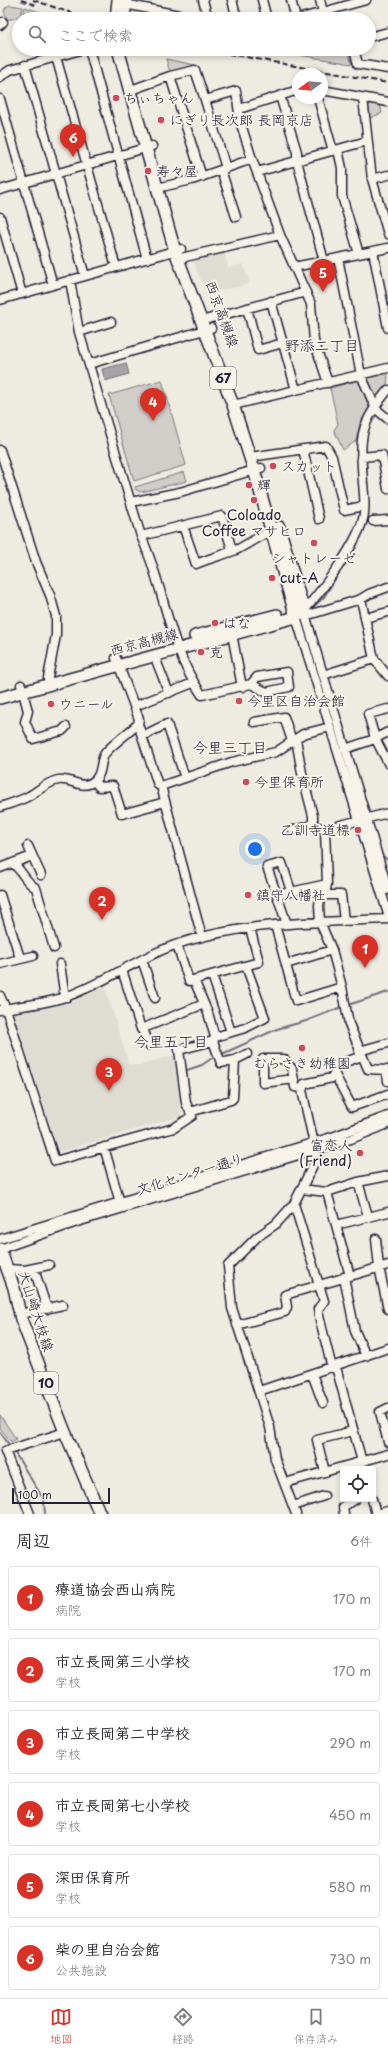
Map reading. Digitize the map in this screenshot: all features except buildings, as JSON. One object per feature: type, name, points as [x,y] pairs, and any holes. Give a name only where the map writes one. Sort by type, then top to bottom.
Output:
[{"type":"main road","points":[[118,12],[122,2]]},
{"type":"main road","points":[[122,2],[123,12]]},
{"type":"main road","name":"西京高槻線","points":[[120,56],[180,252],[236,404],[258,469],[300,614]]},
{"type":"main road","name":"西京高槻線","points":[[126,56],[131,90]]},
{"type":"main road","name":"西京高槻線","points":[[0,691],[22,688],[118,661],[154,655],[176,646],[232,634],[300,614]]},
{"type":"main road","name":"西京高槻線","points":[[0,698],[48,678],[300,614]]},
{"type":"main road","name":"大山崎大枝線","points":[[0,1249],[20,1314],[65,1432],[100,1514]]},
{"type":"street","points":[[203,0],[206,12]]},
{"type":"street","points":[[232,0],[235,12]]},
{"type":"street","points":[[262,0],[265,12]]},
{"type":"street","points":[[291,0],[295,12]]},
{"type":"street","points":[[320,0],[322,12],[347,2],[366,0]]},
{"type":"street","points":[[122,2],[167,12]]},
{"type":"street","points":[[376,35],[388,32]]},
{"type":"street","points":[[0,78],[10,70],[60,56]]},
{"type":"street","points":[[91,56],[147,258]]},
{"type":"street","points":[[356,56],[358,64],[388,69]]},
{"type":"street","points":[[56,57],[116,267]]},
{"type":"street","points":[[25,66],[85,276]]},
{"type":"street","points":[[131,90],[170,76],[195,70],[205,100],[236,218]]},
{"type":"street","points":[[170,76],[202,177]]},
{"type":"street","points":[[205,100],[236,91],[240,121],[252,159],[280,235],[311,304],[314,341],[328,382]]},
{"type":"street","points":[[328,91],[388,102]]},
{"type":"street","points":[[239,109],[292,92]]},
{"type":"street","points":[[280,96],[297,152],[297,161],[324,261]]},
{"type":"street","points":[[363,98],[372,179],[388,234]]},
{"type":"street","points":[[0,99],[53,285]]},
{"type":"street","points":[[320,104],[342,168],[342,196],[359,254]]},
{"type":"street","points":[[257,172],[367,141]]},
{"type":"street","points":[[0,190],[148,147]]},
{"type":"street","points":[[160,187],[202,177],[252,159]]},
{"type":"street","points":[[372,179],[388,174]]},
{"type":"street","points":[[0,217],[22,294]]},
{"type":"street","points":[[0,300],[147,258],[280,235]]},
{"type":"street","points":[[294,267],[388,248]]},
{"type":"street","points":[[373,251],[388,328]]},
{"type":"street","points":[[338,258],[361,375],[377,409],[388,418]]},
{"type":"street","points":[[70,280],[79,332],[141,536],[149,554],[176,646],[193,683],[202,695],[251,684]]},
{"type":"street","points":[[89,364],[206,325],[246,308],[306,292]]},
{"type":"street","points":[[271,301],[296,390]]},
{"type":"street","points":[[246,308],[258,350],[283,343]]},
{"type":"street","points":[[79,332],[111,322]]},
{"type":"street","points":[[236,404],[388,368]]},
{"type":"street","points":[[300,614],[319,594],[358,532],[363,519],[364,506],[360,442],[364,428],[388,390]]},
{"type":"street","points":[[254,457],[326,446],[332,457],[344,510],[364,506]]},
{"type":"street","points":[[303,449],[319,519]]},
{"type":"street","points":[[0,450],[36,562],[50,595],[56,616],[56,635],[48,678]]},
{"type":"street","points":[[361,457],[382,455],[388,489]]},
{"type":"street","points":[[131,502],[180,492],[258,469]]},
{"type":"street","points":[[141,536],[222,516],[232,550]]},
{"type":"street","points":[[373,521],[388,520]]},
{"type":"street","points":[[183,526],[196,564],[232,550],[275,529]]},
{"type":"street","points":[[300,614],[361,599],[368,594],[388,587]]},
{"type":"street","points":[[361,599],[374,660],[388,676]]},
{"type":"street","points":[[365,618],[388,612]]},
{"type":"street","points":[[300,614],[323,675],[345,749],[388,914]]},
{"type":"street","points":[[300,614],[330,727],[388,890]]},
{"type":"street","points":[[232,634],[242,687]]},
{"type":"street","points":[[154,655],[169,693]]},
{"type":"street","points":[[323,675],[374,660]]},
{"type":"street","points":[[118,661],[135,706],[139,719],[138,724],[158,785],[161,786],[202,937]]},
{"type":"street","points":[[135,706],[193,683]]},
{"type":"street","points":[[22,688],[28,711],[25,722],[34,739],[62,731],[66,727]]},
{"type":"street","points":[[388,709],[368,714],[375,738],[388,763]]},
{"type":"street","points":[[254,722],[284,717],[294,740],[313,816],[313,825]]},
{"type":"street","points":[[0,807],[28,797],[47,784],[59,779],[68,780],[80,785],[89,784],[94,781],[100,770],[104,754],[138,724]]},
{"type":"street","points":[[142,736],[168,724],[185,778]]},
{"type":"street","points":[[161,786],[232,762],[276,752],[303,734],[330,727]]},
{"type":"street","points":[[345,749],[388,732]]},
{"type":"street","points":[[94,781],[99,787],[113,786],[122,814],[165,802]]},
{"type":"street","points":[[293,830],[313,825],[325,829],[388,813]]},
{"type":"street","points":[[325,829],[327,884],[325,895],[320,900],[319,905],[320,922],[332,950],[342,988],[349,1024],[361,1054],[368,1069],[386,1070],[388,1081]]},
{"type":"street","points":[[28,846],[41,875]]},
{"type":"street","points":[[0,868],[32,856]]},
{"type":"street","points":[[13,863],[23,872],[28,883],[36,888],[54,948]]},
{"type":"street","points":[[287,924],[267,867],[282,863],[291,891]]},
{"type":"street","points":[[277,895],[327,884]]},
{"type":"street","points":[[325,895],[341,894],[344,921]]},
{"type":"street","points":[[0,895],[20,958]]},
{"type":"street","points":[[3,1009],[67,997],[142,960],[177,945],[202,937],[275,925],[388,919]]},
{"type":"street","points":[[275,925],[296,1001],[342,988]]},
{"type":"street","points":[[177,945],[189,981],[194,980],[260,962],[250,928]]},
{"type":"street","points":[[286,964],[332,950]]},
{"type":"street","points":[[0,964],[33,956]]},
{"type":"street","points":[[142,960],[155,998]]},
{"type":"street","points":[[60,964],[64,991],[67,997]]},
{"type":"street","points":[[0,996],[3,1009],[55,1161],[174,1128],[192,1116],[186,1103],[179,1050],[214,1039],[265,1018],[246,966]]},
{"type":"street","points":[[122,970],[141,1029],[145,1034],[149,1045]]},
{"type":"street","points":[[212,975],[232,1032]]},
{"type":"street","points":[[194,980],[204,1004],[221,1063],[235,1060],[247,1054]]},
{"type":"street","points":[[141,1029],[204,1004]]},
{"type":"street","points":[[324,1496],[295,1510],[275,1459],[270,1427],[232,1308],[228,1266],[243,1253],[257,1237],[276,1224],[294,1204],[317,1157],[303,1088],[304,1084],[332,1078],[337,1065],[388,1043]]},
{"type":"street","points":[[190,1112],[233,1098],[235,1060]]},
{"type":"street","points":[[334,1074],[352,1107],[388,1094]]},
{"type":"street","points":[[294,1079],[295,1086],[303,1088]]},
{"type":"street","name":"文化センター通り","points":[[0,1239],[121,1205],[315,1146],[388,1116]]},
{"type":"street","name":"文化センター通り","points":[[315,1146],[351,1139],[388,1124]]},
{"type":"street","points":[[104,1147],[121,1205]]},
{"type":"street","points":[[301,1189],[327,1192],[358,1182],[388,1176]]},
{"type":"street","points":[[358,1182],[368,1216]]},
{"type":"street","points":[[327,1192],[347,1276],[355,1331],[366,1356]]},
{"type":"street","points":[[294,1204],[320,1284],[324,1301],[318,1309],[319,1316],[363,1465]]},
{"type":"street","name":"文化センター通り","points":[[0,1249],[121,1205]]},
{"type":"street","points":[[336,1225],[388,1212]]},
{"type":"street","points":[[376,1238],[379,1267],[388,1309]]},
{"type":"street","points":[[7,1269],[34,1269],[49,1265]]},
{"type":"street","points":[[237,1325],[285,1312],[287,1307],[285,1295],[388,1265]]},
{"type":"street","points":[[34,1269],[48,1309]]},
{"type":"street","points":[[20,1314],[63,1305]]},
{"type":"street","points":[[258,1391],[388,1348]]},
{"type":"street","points":[[312,1374],[323,1403]]},
{"type":"street","points":[[388,1408],[380,1412],[388,1442]]},
{"type":"street","points":[[326,1472],[317,1440],[353,1431]]},
{"type":"street","points":[[30,1514],[5,1451],[65,1432]]},
{"type":"street","points":[[284,1483],[326,1472],[363,1465],[388,1454]]},
{"type":"street","points":[[344,1514],[343,1507],[350,1502]]},
{"type":"street","points":[[373,1502],[376,1514],[388,1511]]},
{"type":"shaded area","points":[[10,5],[23,7],[21,12],[12,12],[12,19],[7,19],[4,11],[6,7]]},
{"type":"shaded area","points":[[25,7],[40,12],[24,12]]},
{"type":"shaded area","points":[[305,56],[349,56],[352,64]]},
{"type":"shaded area","points":[[166,59],[195,65],[170,72]]},
{"type":"shaded area","points":[[368,103],[380,104],[382,113],[370,118]]},
{"type":"shaded area","points":[[224,251],[228,268],[243,264],[250,283],[238,287],[206,293],[192,258]]},
{"type":"shaded area","points":[[126,363],[129,374],[105,381],[102,369]]},
{"type":"shaded area","points":[[388,373],[387,385],[375,398],[366,379]]},
{"type":"shaded area","points":[[162,380],[186,465],[134,481],[109,395]]},
{"type":"shaded area","points":[[360,380],[369,408],[360,423],[356,441],[343,450],[334,430],[338,424],[330,388]]},
{"type":"shaded area","points":[[184,472],[187,481],[141,492],[136,490],[135,487]]},
{"type":"shaded area","points":[[105,987],[129,1065],[141,1065],[174,1055],[181,1116],[59,1152],[13,1012],[67,1004]]},
{"type":"shaded area","points":[[0,1415],[16,1439],[11,1442],[0,1428]]},
{"type":"waterway","points":[[366,459],[368,504]]},
{"type":"waterway","points":[[364,527],[367,517]]},
{"type":"waterway","points":[[310,610],[324,597],[347,560]]},
{"type":"waterway","points":[[380,854],[388,860]]},
{"type":"waterway","points":[[348,1005],[388,992]]},
{"type":"waterway","points":[[220,1055],[277,1029],[306,1021],[344,1006]]},
{"type":"waterway","points":[[184,1071],[202,1065],[215,1056]]},
{"type":"waterway","points":[[0,1432],[10,1446]]},
{"type":"waterway","points":[[13,1450],[44,1500],[45,1514]]},
{"type":"railway","points":[[21,0],[38,6]]},
{"type":"railway","points":[[33,0],[68,12]]},
{"type":"railway","points":[[240,56],[388,83]]},
{"type":"place","name":"ちぃちゃん","points":[[116,98]]},
{"type":"place","name":"にぎり長次郎 長岡京店","points":[[161,120]]},
{"type":"place","name":"柴の里自治会館","points":[[73,157]]},
{"type":"place","name":"寿々屋","points":[[148,171]]},
{"type":"place","name":"深田保育所","points":[[323,292]]},
{"type":"place","name":"市立長岡第七小学校","points":[[153,421]]},
{"type":"place","name":"スカット","points":[[273,466]]},
{"type":"place","name":"輝","points":[[249,485]]},
{"type":"place","name":"Coloado Coffee マサヒロ","points":[[254,500]]},
{"type":"place","name":"シャトレーゼ","points":[[314,543]]},
{"type":"place","name":"cut-A","points":[[272,578]]},
{"type":"place","name":"はな","points":[[215,623]]},
{"type":"place","name":"克","points":[[201,652]]},
{"type":"place","name":"今里区自治会館","points":[[239,701]]},
{"type":"place","name":"ウニール","points":[[51,704]]},
{"type":"place","name":"今里保育所","points":[[246,782]]},
{"type":"place","name":"乙訓寺道標","points":[[358,830]]},
{"type":"place","name":"鎮守八幡社","points":[[248,895]]},
{"type":"place","name":"市立長岡第三小学校","points":[[102,920]]},
{"type":"place","name":"療道協会西山病院","points":[[365,968]]},
{"type":"place","name":"むらさき幼稚園","points":[[302,1048]]},
{"type":"place","name":"市立長岡第二中学校","points":[[109,1091]]},
{"type":"place","name":"富恋人 (Friend)","points":[[360,1153]]},
{"type":"district","name":"野添二丁目","points":[[322,346]]},
{"type":"district","name":"今里三丁目","points":[[230,748]]},
{"type":"district","name":"今里五丁目","points":[[171,1042]]}]
